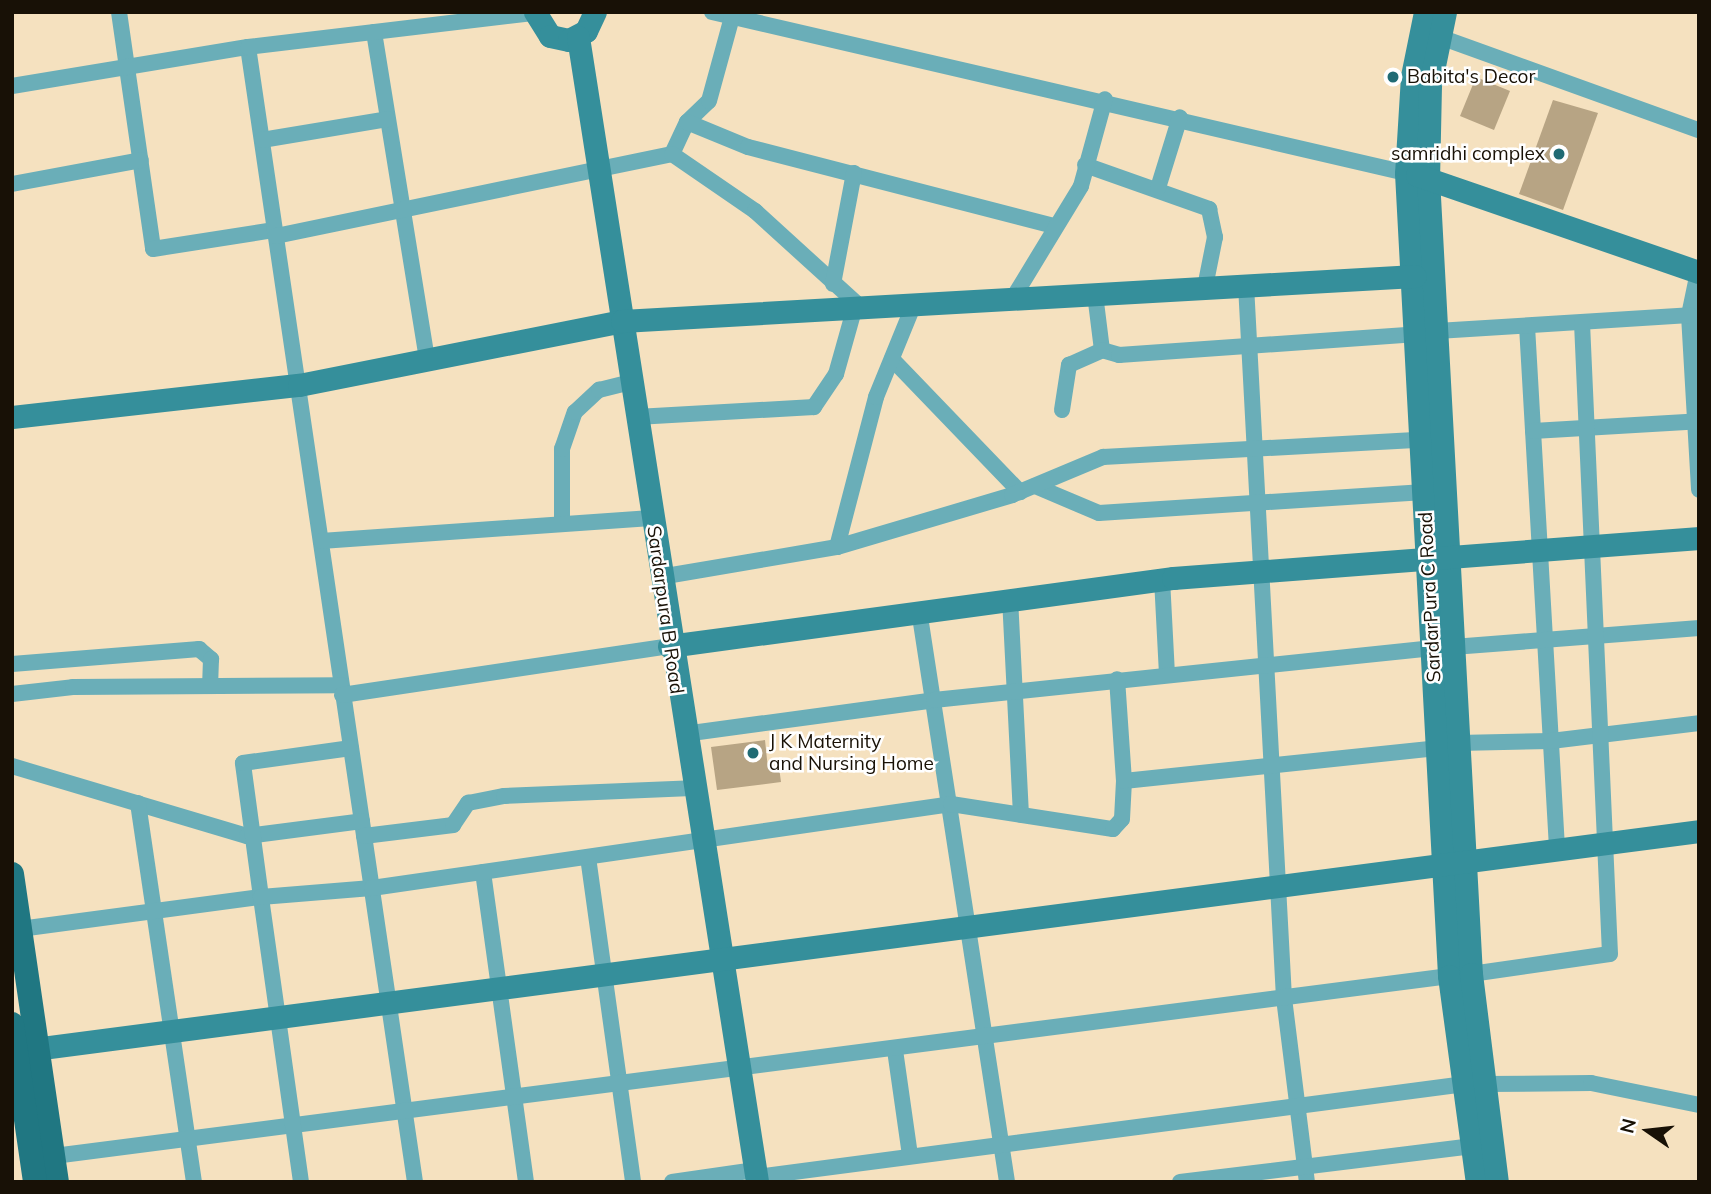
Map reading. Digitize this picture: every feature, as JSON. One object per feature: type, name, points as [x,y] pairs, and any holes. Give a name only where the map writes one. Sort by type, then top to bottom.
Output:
[{"type":"main road","points":[[12,874],[20,929],[35,1182]]},
{"type":"main road","points":[[12,1024],[27,1049],[54,1156],[57,1182]]},
{"type":"street","points":[[119,12],[153,249],[276,233],[402,211],[599,172],[672,154],[755,211],[856,303]]},
{"type":"street","points":[[12,86],[248,47],[535,13],[550,36],[578,37],[594,12]]},
{"type":"street","points":[[712,12],[1105,99],[1417,175],[1699,272],[1689,315],[1699,490]]},
{"type":"street","name":"SardarPura C Road","points":[[1425,12],[1412,76],[1460,975],[1474,1084],[1497,1182]]},
{"type":"street","name":"SardarPura C Road","points":[[1439,557],[1424,492],[1420,440],[1427,332],[1415,276],[1417,175],[1430,85],[1445,12]]},
{"type":"street","points":[[672,154],[687,122],[709,101],[733,17]]},
{"type":"street","points":[[374,32],[426,360]]},
{"type":"street","name":"Sardarpura B Road","points":[[578,37],[669,646],[756,1176]]},
{"type":"street","points":[[1440,37],[1699,130]]},
{"type":"street","points":[[248,47],[415,1182]]},
{"type":"street","points":[[1013,298],[1054,226],[1076,195],[1105,99]]},
{"type":"street","points":[[1158,188],[1180,117]]},
{"type":"street","points":[[262,140],[387,119]]},
{"type":"street","points":[[687,122],[748,147],[1054,226]]},
{"type":"street","points":[[12,184],[141,160]]},
{"type":"street","points":[[1085,165],[1158,188],[1213,216],[1205,287]]},
{"type":"street","points":[[833,284],[854,173]]},
{"type":"street","points":[[12,417],[299,385],[622,321],[856,303],[914,304],[1415,276]]},
{"type":"street","points":[[1246,285],[1275,765],[1284,998],[1307,1182]]},
{"type":"street","points":[[1095,294],[1102,350]]},
{"type":"street","points":[[636,417],[814,407],[833,382],[856,303]]},
{"type":"street","points":[[837,547],[892,359],[914,304]]},
{"type":"street","points":[[1062,410],[1069,365],[1102,350],[1119,355],[1250,348],[1427,332],[1689,315]]},
{"type":"street","points":[[54,1156],[738,1071],[1610,954],[1594,545],[1582,323]]},
{"type":"street","points":[[1527,326],[1557,848]]},
{"type":"street","points":[[892,359],[1027,489],[1100,513],[1424,492]]},
{"type":"street","points":[[562,524],[562,449],[575,412],[599,390],[631,382]]},
{"type":"street","points":[[1533,431],[1697,421]]},
{"type":"street","points":[[660,577],[837,547],[1027,489],[1103,457],[1256,452],[1420,440]]},
{"type":"street","points":[[321,541],[651,518]]},
{"type":"street","points":[[12,694],[209,686],[342,690],[1162,579],[1699,538]]},
{"type":"street","points":[[1162,579],[1167,673]]},
{"type":"street","points":[[1010,598],[1021,815]]},
{"type":"street","points":[[919,610],[970,927],[1007,1182]]},
{"type":"street","points":[[684,734],[934,699],[1269,662],[1699,628]]},
{"type":"street","points":[[12,664],[199,649],[211,659],[209,686]]},
{"type":"street","points":[[20,929],[261,897],[372,888],[951,804],[1117,828],[1124,781],[1117,679]]},
{"type":"street","points":[[1124,781],[1448,746],[1551,741],[1699,723]]},
{"type":"street","points":[[301,1182],[243,763],[351,748]]},
{"type":"street","points":[[12,766],[251,835],[453,825],[468,803],[504,796],[692,788]]},
{"type":"street","points":[[138,803],[194,1182]]},
{"type":"street","points":[[27,1049],[390,999],[719,960],[1699,831]]},
{"type":"street","points":[[588,857],[633,1182]]},
{"type":"street","points":[[483,872],[496,987],[526,1182]]},
{"type":"street","points":[[895,1050],[910,1156]]},
{"type":"street","points":[[672,1182],[756,1176],[1297,1102],[1474,1084],[1591,1083],[1699,1105]]},
{"type":"street","name":"SardarPura C Road","points":[[1474,1084],[1473,1146],[1477,1182]]},
{"type":"street","points":[[1180,1182],[1473,1146]]},
{"type":"building","points":[[1476,77],[1510,91],[1494,130],[1460,116]]},
{"type":"building","name":"samridhi complex","points":[[1553,100],[1598,113],[1563,210],[1519,194]]},
{"type":"building","points":[[765,740],[768,769],[779,767],[781,782],[717,790],[711,747]]},
{"type":"place","name":"Babita's Decor","points":[[1393,77]]},
{"type":"place","name":"samridhi complex","points":[[1559,154]]},
{"type":"place","name":"J K Maternity and Nursing Home","points":[[753,753]]}]
